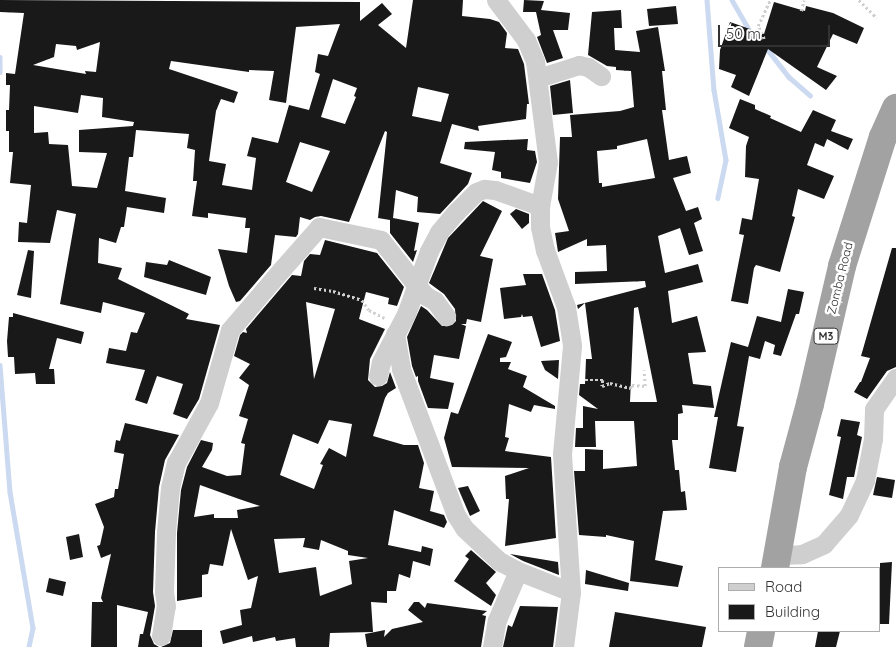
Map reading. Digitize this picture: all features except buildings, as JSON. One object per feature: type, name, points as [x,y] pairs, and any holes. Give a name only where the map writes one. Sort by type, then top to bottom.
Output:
[{"type":"highway","name":"Zomba Road","points":[[777,561],[793,467],[810,404],[842,266],[883,137],[896,108]]},
{"type":"highway","points":[[758,647],[761,632]]},
{"type":"street","points":[[496,0],[531,49],[538,78],[548,162],[540,206],[540,227],[545,250],[566,307],[572,346],[562,454],[571,592],[564,647]]},
{"type":"street","points":[[538,78],[579,65],[588,67],[601,76]]},
{"type":"street","points":[[378,376],[381,362],[417,286],[429,251],[439,232],[476,192],[484,189],[495,190],[540,206]]},
{"type":"street","points":[[161,636],[166,606],[164,592],[170,488],[176,464],[209,404],[230,330],[319,228],[381,240],[417,286],[426,296],[435,301],[446,316]]},
{"type":"street","points":[[395,334],[401,369],[456,516],[464,528],[499,561],[518,571],[571,592]]},
{"type":"street","points":[[777,561],[802,554],[824,544],[848,516],[865,480],[873,439],[874,409],[896,378]]},
{"type":"street","points":[[492,647],[497,620],[518,571]]},
{"type":"path","points":[[764,39],[758,26],[770,0]]},
{"type":"path","points":[[801,11],[804,0]]},
{"type":"path","points":[[860,0],[877,18]]},
{"type":"path","points":[[314,288],[333,291],[362,300],[369,310],[394,323],[395,334]]},
{"type":"path","points":[[570,369],[585,380],[603,380],[602,386],[610,383],[630,388],[632,385],[645,386],[644,370]]},
{"type":"waterway","points":[[707,0],[714,90],[726,160],[718,198]]},
{"type":"waterway","points":[[732,0],[750,31]]},
{"type":"waterway","points":[[764,45],[789,77],[810,95]]},
{"type":"waterway","points":[[0,57],[0,72]]},
{"type":"waterway","points":[[0,365],[10,492],[33,628],[29,647]]}]
